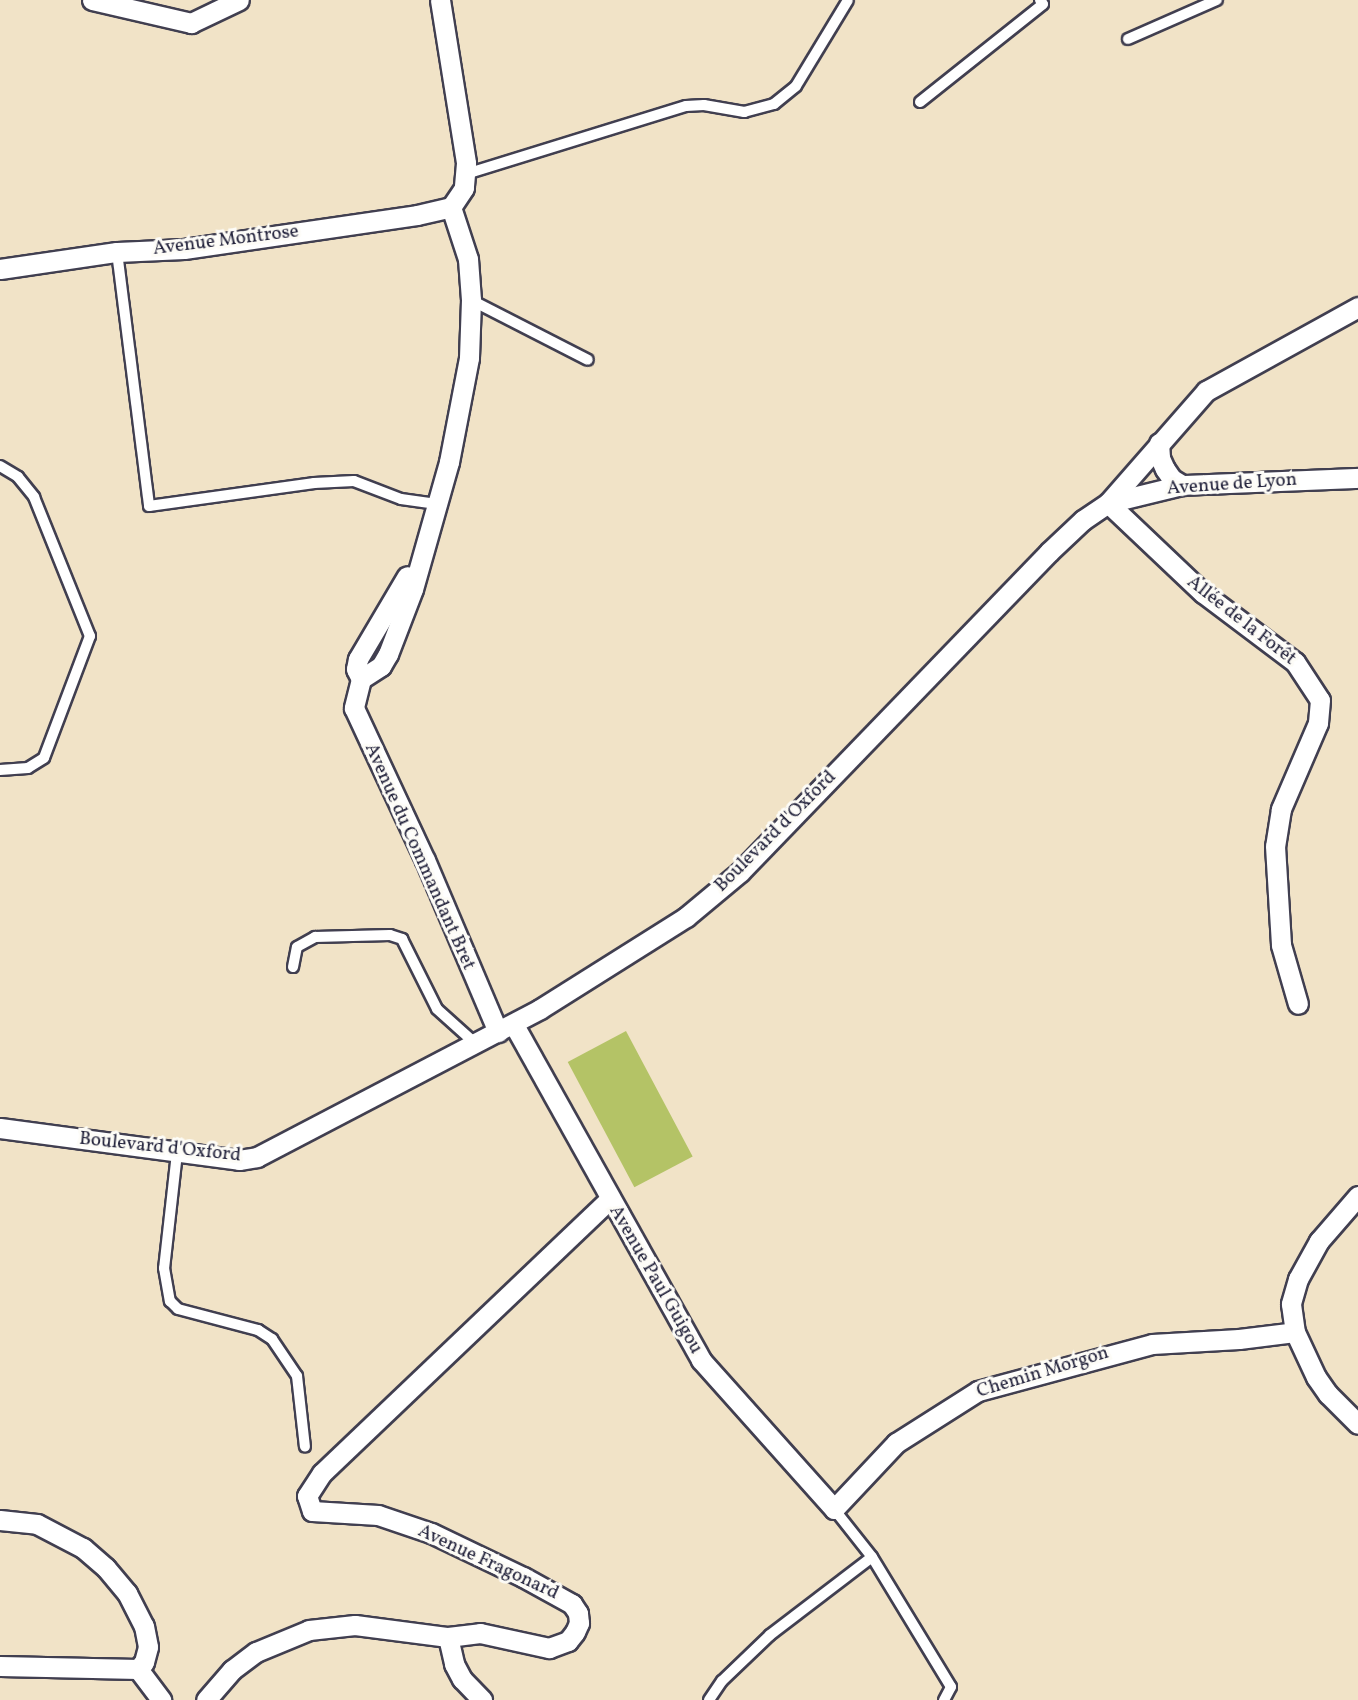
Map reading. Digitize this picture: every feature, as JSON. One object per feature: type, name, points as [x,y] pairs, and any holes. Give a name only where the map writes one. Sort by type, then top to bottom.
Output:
[{"type":"street","points":[[92,0],[191,23],[239,0]]},
{"type":"street","points":[[440,0],[466,174],[459,199],[451,207]]},
{"type":"street","name":"Avenue Montrose","points":[[0,270],[117,252],[184,249],[417,215],[451,207]]},
{"type":"street","name":"Avenue du Commandant Bret","points":[[451,207],[466,249],[471,300],[469,358],[460,412],[427,540],[358,659],[356,669],[361,680],[354,699],[356,716],[506,1028]]},
{"type":"street","name":"Boulevard d'Oxford","points":[[0,1128],[239,1160],[257,1157],[506,1028],[633,952],[719,892],[1068,534],[1108,503],[1206,391],[1358,307]]},
{"type":"street","points":[[1159,443],[1160,458],[1165,469],[1172,479],[1182,485]]},
{"type":"street","name":"Avenue de Lyon","points":[[1108,503],[1182,485],[1358,478]]},
{"type":"street","name":"Allée de la Forêt","points":[[1108,503],[1203,593],[1295,662],[1320,700],[1318,723],[1281,809],[1275,846],[1281,945],[1298,1004]]},
{"type":"street","name":"Avenue Paul Guigou","points":[[506,1028],[710,1374],[834,1509]]},
{"type":"street","points":[[1358,1196],[1319,1241],[1298,1279],[1291,1304],[1294,1332],[1322,1386],[1358,1424]]},
{"type":"street","name":"Avenue Fragonard","points":[[448,1637],[480,1633],[549,1648],[557,1647],[575,1632],[579,1623],[578,1613],[572,1604],[558,1594],[431,1533],[378,1516],[320,1514],[312,1511],[307,1496],[322,1473],[609,1200]]},
{"type":"street","name":"Chemin Morgon","points":[[834,1509],[896,1443],[959,1400],[978,1391],[1133,1347],[1294,1332]]},
{"type":"street","points":[[0,1520],[37,1524],[56,1532],[83,1548],[106,1568],[127,1593],[144,1626],[148,1647],[144,1662],[138,1669]]},
{"type":"street","points":[[206,1700],[232,1670],[256,1652],[309,1630],[355,1625],[448,1637],[454,1664],[462,1679],[482,1700]]},
{"type":"street","points":[[0,1666],[138,1669]]},
{"type":"street","points":[[138,1669],[161,1700]]},
{"type":"lane","points":[[466,174],[686,106],[704,105],[744,112],[774,104],[796,86],[848,0]]},
{"type":"lane","points":[[920,102],[1043,4],[1040,0]]},
{"type":"lane","points":[[1128,38],[1217,0]]},
{"type":"lane","points":[[117,252],[149,506],[314,483],[354,481],[401,499],[437,504]]},
{"type":"lane","points":[[471,300],[588,360]]},
{"type":"lane","points":[[0,466],[19,477],[34,497],[90,636],[44,758],[28,768],[0,770]]},
{"type":"lane","points":[[293,967],[297,947],[314,937],[390,935],[402,939],[437,1009],[476,1044]]},
{"type":"lane","points":[[177,1153],[164,1268],[170,1301],[178,1309],[258,1330],[272,1339],[297,1376],[305,1447]]},
{"type":"lane","points":[[834,1509],[872,1557],[951,1687],[944,1700]]},
{"type":"lane","points":[[709,1700],[722,1681],[770,1634],[872,1557]]},
{"type":"green space","points":[[626,1031],[693,1156],[634,1187],[568,1062]]}]
